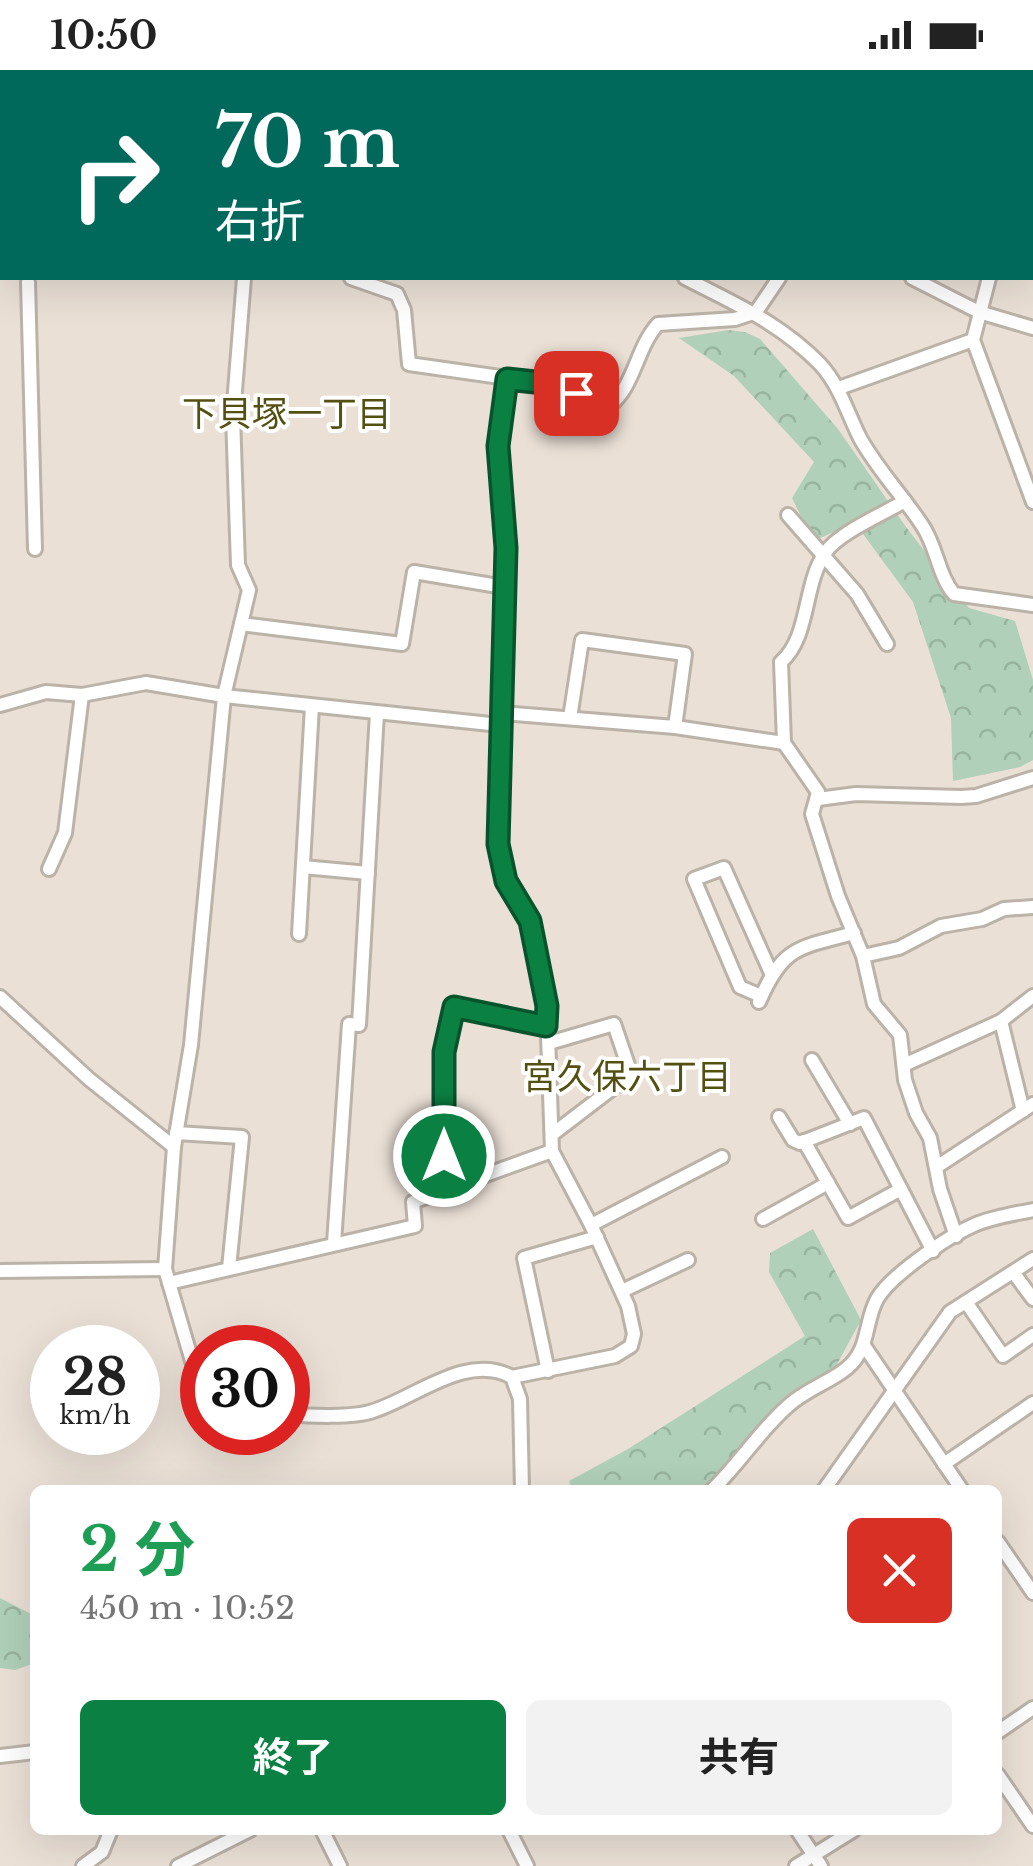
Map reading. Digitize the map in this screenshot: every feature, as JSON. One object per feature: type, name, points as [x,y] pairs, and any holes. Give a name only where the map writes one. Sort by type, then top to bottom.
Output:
[{"type":"street","points":[[182,1325],[167,1276],[175,1140],[192,1035],[224,696],[248,590],[238,566],[233,416],[244,280]]},
{"type":"street","points":[[357,280],[397,294],[404,310],[409,364],[535,382],[609,406],[622,396],[650,333],[658,324],[735,319],[756,312],[778,280]]},
{"type":"street","points":[[689,280],[756,312],[820,364],[839,388],[861,440],[925,528],[945,583],[954,594],[1033,605]]},
{"type":"street","points":[[916,280],[979,312],[1033,328]]},
{"type":"street","points":[[988,280],[973,340],[1033,502]]},
{"type":"street","points":[[28,282],[35,549]]},
{"type":"street","points":[[839,388],[973,340]]},
{"type":"street","points":[[507,379],[498,446],[505,504],[498,844],[506,881],[530,921],[547,1006],[552,1151],[622,1292],[634,1334],[631,1346],[615,1356],[512,1377]]},
{"type":"street","points":[[905,501],[833,544],[823,556],[793,652],[781,662],[784,744],[818,792],[812,814],[863,956],[874,1004],[900,1035],[910,1097],[930,1138],[940,1189],[956,1236]]},
{"type":"street","points":[[788,515],[857,594],[887,644]]},
{"type":"street","points":[[241,624],[402,644],[414,572],[504,587]]},
{"type":"street","points":[[570,718],[582,640],[685,654],[675,727]]},
{"type":"street","points":[[0,705],[46,692],[82,695],[146,683],[377,713],[570,718],[675,727],[784,744]]},
{"type":"street","points":[[49,869],[65,833],[82,695]]},
{"type":"street","points":[[299,934],[312,706]]},
{"type":"street","points":[[334,1243],[348,1024],[358,1025],[377,713]]},
{"type":"street","points":[[818,799],[856,794],[976,796],[1033,778]]},
{"type":"street","points":[[303,867],[368,873]]},
{"type":"street","points":[[771,973],[724,868],[694,880],[740,987],[760,999],[771,973],[785,956],[854,932]]},
{"type":"street","points":[[863,956],[899,948],[940,926],[982,919],[1004,909],[1033,907]]},
{"type":"street","points":[[904,1064],[1001,1021],[1033,996]]},
{"type":"street","points":[[0,997],[89,1079],[175,1140],[242,1137],[229,1268]]},
{"type":"street","points":[[444,1190],[444,1052],[454,1007],[546,1026]]},
{"type":"street","points":[[938,1166],[1028,1107],[1001,1021]]},
{"type":"street","points":[[549,1043],[614,1024],[631,1074],[554,1132]]},
{"type":"street","points":[[812,1060],[850,1124]]},
{"type":"street","points":[[779,1117],[793,1140],[804,1142],[864,1118],[933,1251]]},
{"type":"street","points":[[804,1142],[848,1218],[901,1189]]},
{"type":"street","points":[[0,1271],[167,1276],[229,1268],[415,1226],[413,1202],[552,1151]]},
{"type":"street","points":[[548,1370],[524,1258],[594,1231],[722,1158]]},
{"type":"street","points":[[763,1219],[828,1183]]},
{"type":"street","points":[[717,1485],[770,1422],[815,1384],[847,1369],[864,1347],[878,1297],[895,1278],[975,1224],[1033,1210]]},
{"type":"street","points":[[827,1485],[950,1312],[1033,1259]]},
{"type":"street","points":[[622,1292],[688,1260]]},
{"type":"street","points":[[1013,1272],[1033,1299]]},
{"type":"street","points":[[966,1302],[1003,1356],[1033,1336]]},
{"type":"street","points":[[864,1347],[957,1485]]},
{"type":"street","points":[[310,1414],[370,1413],[454,1375],[497,1368],[512,1377],[520,1399],[522,1485]]},
{"type":"street","points":[[944,1464],[1033,1403]]},
{"type":"street","points":[[1002,1548],[1033,1593]]},
{"type":"street","points":[[1002,1729],[1033,1708]]},
{"type":"street","points":[[0,1756],[30,1753]]},
{"type":"street","points":[[1002,1781],[1033,1826]]},
{"type":"street","points":[[84,1866],[102,1852],[109,1835]]},
{"type":"street","points":[[178,1866],[240,1835]]},
{"type":"street","points":[[324,1835],[340,1866]]},
{"type":"street","points":[[511,1835],[526,1866]]},
{"type":"street","points":[[800,1835],[818,1861]]},
{"type":"street","points":[[796,1866],[818,1861],[848,1835]]},
{"type":"street","points":[[102,1852],[111,1866]]},
{"type":"green space","points":[[728,330],[760,339],[838,429],[906,527],[969,608],[1015,621],[1033,680],[1033,760],[1020,767],[953,781],[951,718],[913,602],[855,523],[813,541],[792,498],[814,462],[734,376],[679,338]]},
{"type":"green space","points":[[813,1229],[861,1320],[835,1368],[800,1390],[710,1485],[570,1485],[569,1481],[628,1449],[805,1336],[769,1272],[770,1253]]},
{"type":"green space","points":[[0,1598],[30,1613],[30,1665],[15,1670],[0,1668]]},
{"type":"district","name":"下貝塚一丁目","points":[[287,414]]},
{"type":"district","name":"宮久保六丁目","points":[[627,1077]]},
{"type":"route","points":[[444,1156],[444,1052],[454,1007],[546,1026],[547,1006],[530,921],[506,881],[498,844],[506,548],[498,446],[507,379],[576,393]]}]
